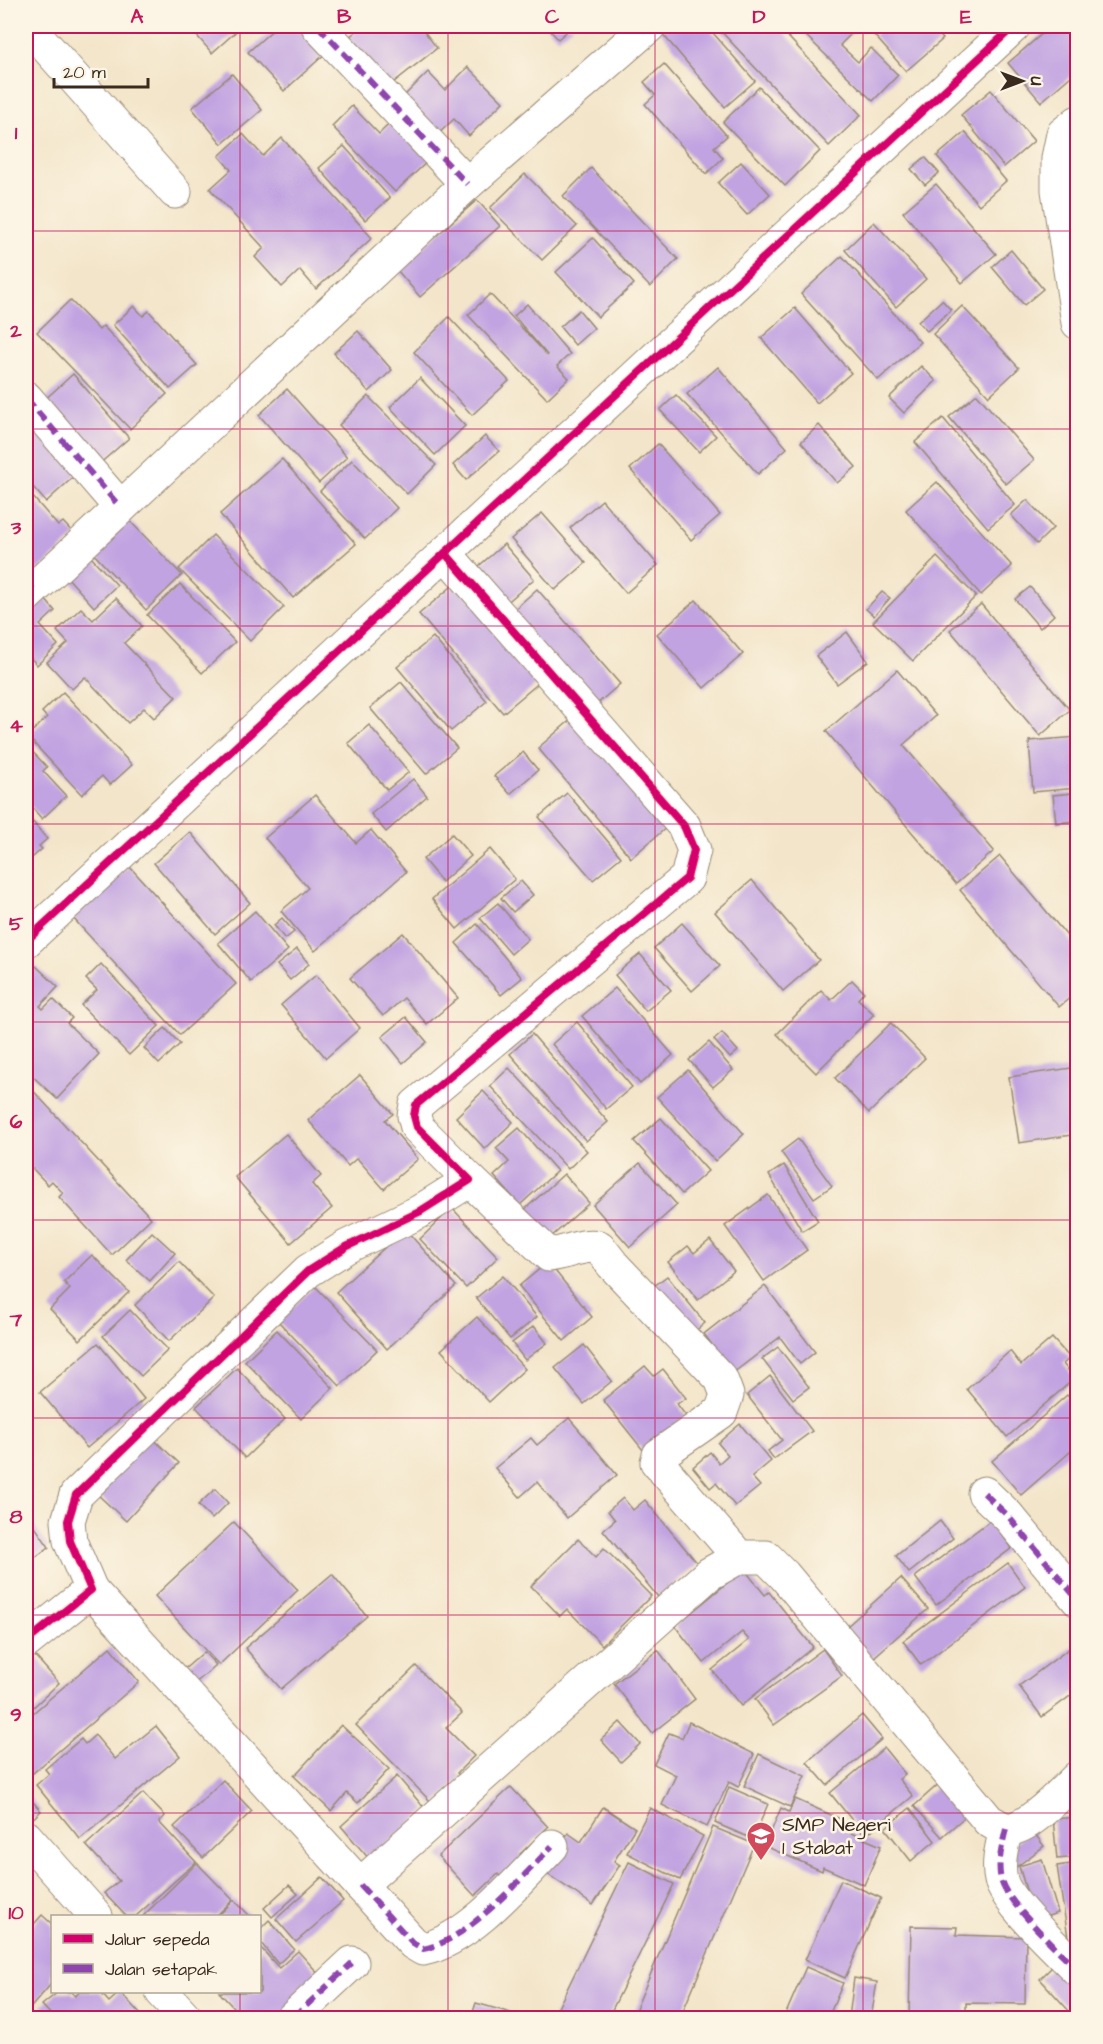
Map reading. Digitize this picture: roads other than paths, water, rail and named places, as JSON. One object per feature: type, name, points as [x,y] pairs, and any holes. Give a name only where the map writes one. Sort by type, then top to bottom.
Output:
[{"type":"street","points":[[28,26],[175,192]]},
{"type":"street","points":[[318,26],[467,184]]},
{"type":"street","points":[[28,588],[120,507],[467,184],[648,26]]},
{"type":"street","points":[[26,941],[1014,26]]},
{"type":"street","points":[[1077,122],[1063,134],[1058,158],[1058,190],[1077,323]]},
{"type":"street","points":[[26,398],[120,507]]},
{"type":"street","points":[[445,553],[684,826],[694,850],[687,878],[416,1105],[414,1116],[417,1126],[470,1180],[549,1254],[562,1254],[588,1245],[599,1247],[613,1265],[721,1379],[727,1395],[721,1412],[659,1455],[657,1462],[739,1557]]},
{"type":"street","points":[[470,1180],[419,1212],[346,1247],[308,1271],[76,1495],[68,1521],[70,1541],[91,1590],[413,1943],[423,1949],[435,1947],[454,1936],[496,1904],[552,1846]]},
{"type":"street","points":[[984,1492],[1008,1516],[1077,1600]]},
{"type":"street","points":[[360,1885],[709,1574],[739,1557],[766,1557],[784,1575],[989,1821],[1006,1830],[1017,1828],[1032,1818],[1077,1777]]},
{"type":"street","points":[[26,1642],[91,1590]]},
{"type":"street","points":[[1006,1830],[999,1855],[1001,1882],[1017,1907],[1077,1970]]},
{"type":"street","points":[[26,1837],[94,1915]]},
{"type":"street","points":[[293,2019],[352,1963]]},
{"type":"street","points":[[163,1993],[186,2019]]},
{"type":"place","name":"SMP Negeri 1 Stabat","points":[[761,1862]]}]
